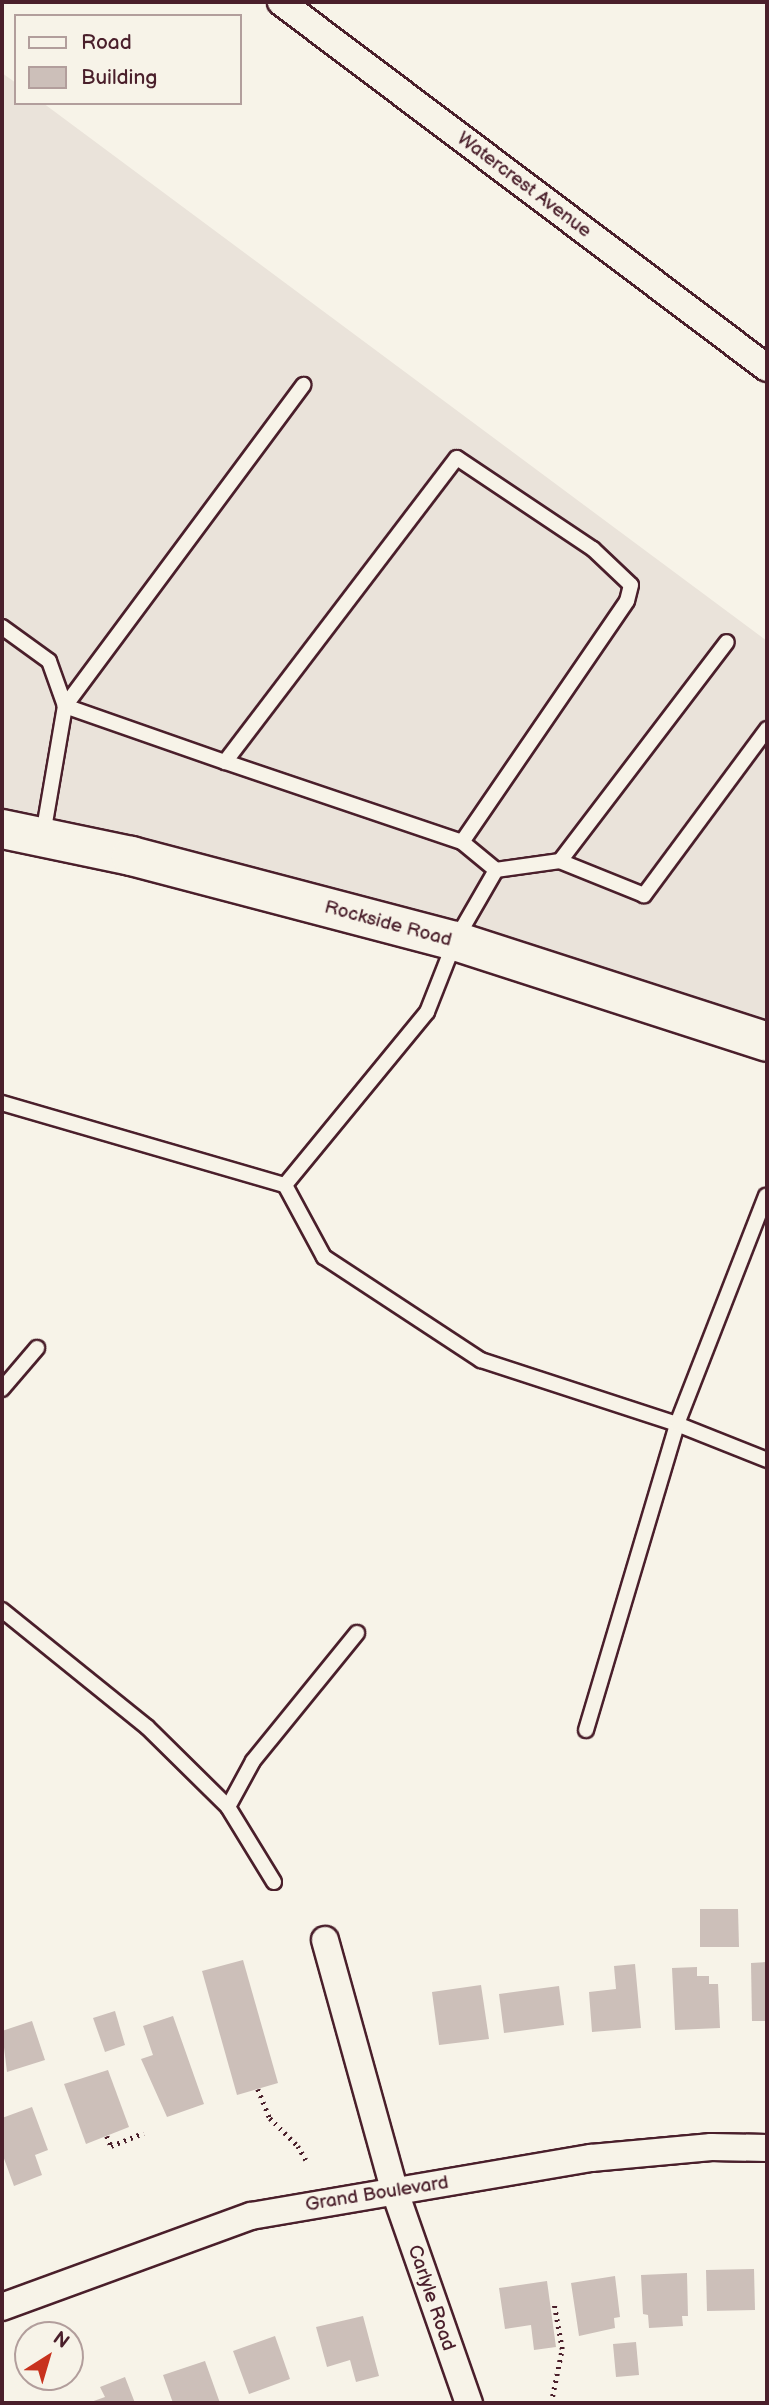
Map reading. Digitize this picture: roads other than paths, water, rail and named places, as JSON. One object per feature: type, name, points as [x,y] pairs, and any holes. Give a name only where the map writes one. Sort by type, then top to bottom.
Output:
[{"type":"main road","name":"Rockside Road","points":[[2,829],[455,941],[767,1042]]},
{"type":"street","name":"Watercrest Avenue","points":[[281,2],[767,368]]},
{"type":"street","name":"Carlyle Road","points":[[325,1940],[396,2192],[469,2403]]},
{"type":"street","name":"Grand Boulevard","points":[[2,2307],[251,2216],[591,2158],[711,2147],[767,2148]]},
{"type":"lane","points":[[43,837],[65,706],[303,385]]},
{"type":"lane","points":[[225,762],[457,458],[593,549],[631,586],[627,601],[462,842]]},
{"type":"lane","points":[[2,627],[49,661],[65,706]]},
{"type":"lane","points":[[560,861],[727,642]]},
{"type":"lane","points":[[65,706],[462,842],[496,870],[560,861],[644,895],[767,729]]},
{"type":"lane","points":[[285,1185],[427,1012],[455,941],[496,870]]},
{"type":"lane","points":[[2,1103],[285,1185],[324,1257],[481,1360],[677,1424],[767,1461]]},
{"type":"lane","points":[[586,1730],[677,1424],[766,1196]]},
{"type":"lane","points":[[2,1389],[37,1348]]},
{"type":"lane","points":[[2,1610],[147,1727],[228,1807],[274,1882]]},
{"type":"lane","points":[[228,1807],[253,1761],[357,1633]]}]
